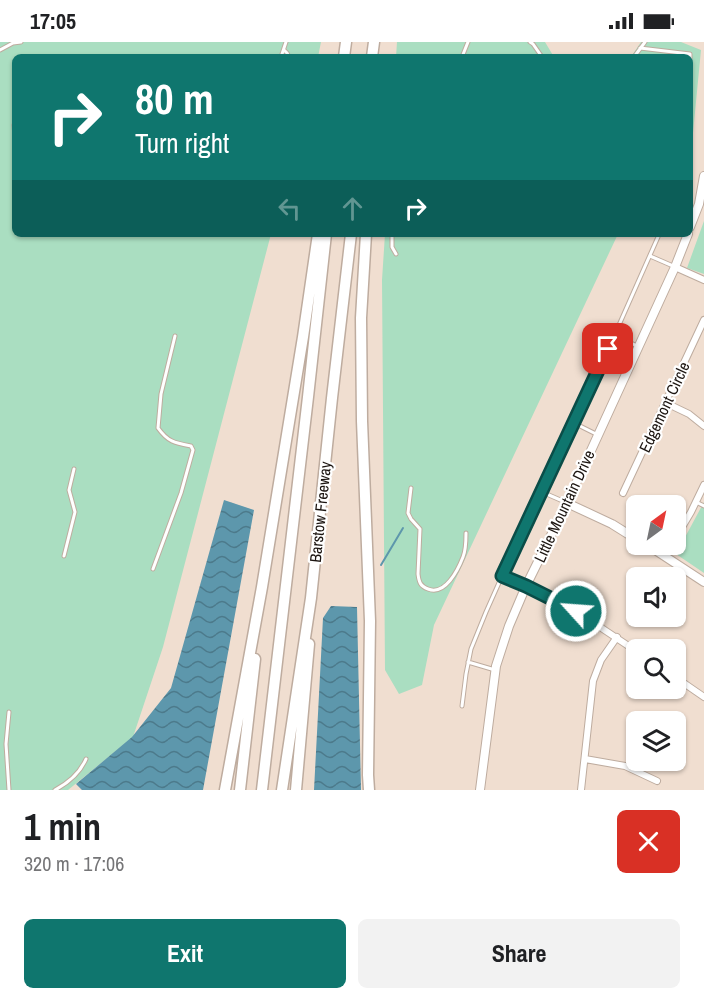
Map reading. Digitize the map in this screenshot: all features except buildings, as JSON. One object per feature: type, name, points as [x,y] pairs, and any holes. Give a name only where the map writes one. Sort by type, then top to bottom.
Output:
[{"type":"highway","points":[[225,790],[262,587],[318,237]]},
{"type":"highway","name":"Barstow Freeway","points":[[262,790],[326,237]]},
{"type":"highway","name":"Barstow Freeway","points":[[282,790],[311,598],[351,237]]},
{"type":"highway","points":[[366,237],[361,318],[362,421],[370,621],[369,790]]},
{"type":"highway","points":[[240,790],[262,587]]},
{"type":"highway","points":[[296,790],[309,657],[311,598]]},
{"type":"main road","points":[[693,219],[699,204],[704,176]]},
{"type":"main road","name":"Little Mountain Drive","points":[[480,790],[496,670],[509,626],[639,347],[687,237]]},
{"type":"main road","points":[[567,503],[626,532]]},
{"type":"main road","points":[[665,556],[704,582]]},
{"type":"street","points":[[675,267],[704,280]]},
{"type":"street","name":"Edgemont Circle","points":[[622,493],[704,320]]},
{"type":"street","points":[[666,403],[689,414],[704,426]]},
{"type":"street","points":[[686,520],[704,485]]},
{"type":"street","points":[[526,586],[576,611],[626,644]]},
{"type":"street","points":[[581,790],[593,681],[601,660],[617,637]]},
{"type":"street","points":[[686,685],[704,697]]},
{"type":"street","points":[[585,759],[626,766],[657,781]]},
{"type":"lane","points":[[0,50],[9,44],[21,42]]},
{"type":"lane","points":[[282,54],[286,42]]},
{"type":"lane","points":[[636,54],[645,42]]},
{"type":"lane","points":[[640,48],[690,54]]},
{"type":"lane","points":[[284,50],[288,54]]},
{"type":"lane","points":[[392,237],[392,247],[396,254]]},
{"type":"lane","points":[[462,706],[471,649],[502,576],[615,335],[658,237]]},
{"type":"lane","points":[[650,256],[675,267]]},
{"type":"lane","points":[[615,335],[639,347]]},
{"type":"lane","points":[[153,569],[194,450],[191,446],[174,443],[158,428],[161,394],[175,336]]},
{"type":"lane","points":[[574,423],[598,435]]},
{"type":"lane","points":[[64,556],[75,512],[69,490],[74,470]]},
{"type":"lane","points":[[411,488],[408,513],[420,529],[418,581],[422,586],[431,590],[442,589],[447,585],[464,557],[466,533]]},
{"type":"lane","points":[[542,492],[567,503]]},
{"type":"lane","points":[[696,502],[704,506]]},
{"type":"lane","points":[[502,576],[526,586]]},
{"type":"lane","points":[[468,662],[496,670]]},
{"type":"lane","points":[[9,712],[6,744],[9,790]]},
{"type":"lane","points":[[55,790],[76,774],[86,759]]},
{"type":"green space","points":[[0,42],[321,42],[319,54],[12,54],[12,237],[270,237],[163,647],[133,737],[68,790],[0,790]]},
{"type":"green space","points":[[397,42],[545,42],[552,54],[396,54]]},
{"type":"green space","points":[[641,42],[681,42],[701,50],[693,133],[693,54],[633,54]]},
{"type":"green space","points":[[704,221],[704,274],[687,268]]},
{"type":"green space","points":[[385,237],[617,237],[434,625],[422,685],[399,694],[385,670],[382,280]]},
{"type":"green space","points":[[704,502],[704,573],[677,555],[686,555],[686,535]]},
{"type":"water","points":[[224,500],[254,510],[203,790],[82,790],[76,784],[132,737],[171,688]]},
{"type":"water","points":[[331,606],[357,607],[361,790],[314,790],[323,618]]},
{"type":"waterway","points":[[381,565],[403,528]]},
{"type":"route","points":[[576,611],[502,576],[608,349]]}]
